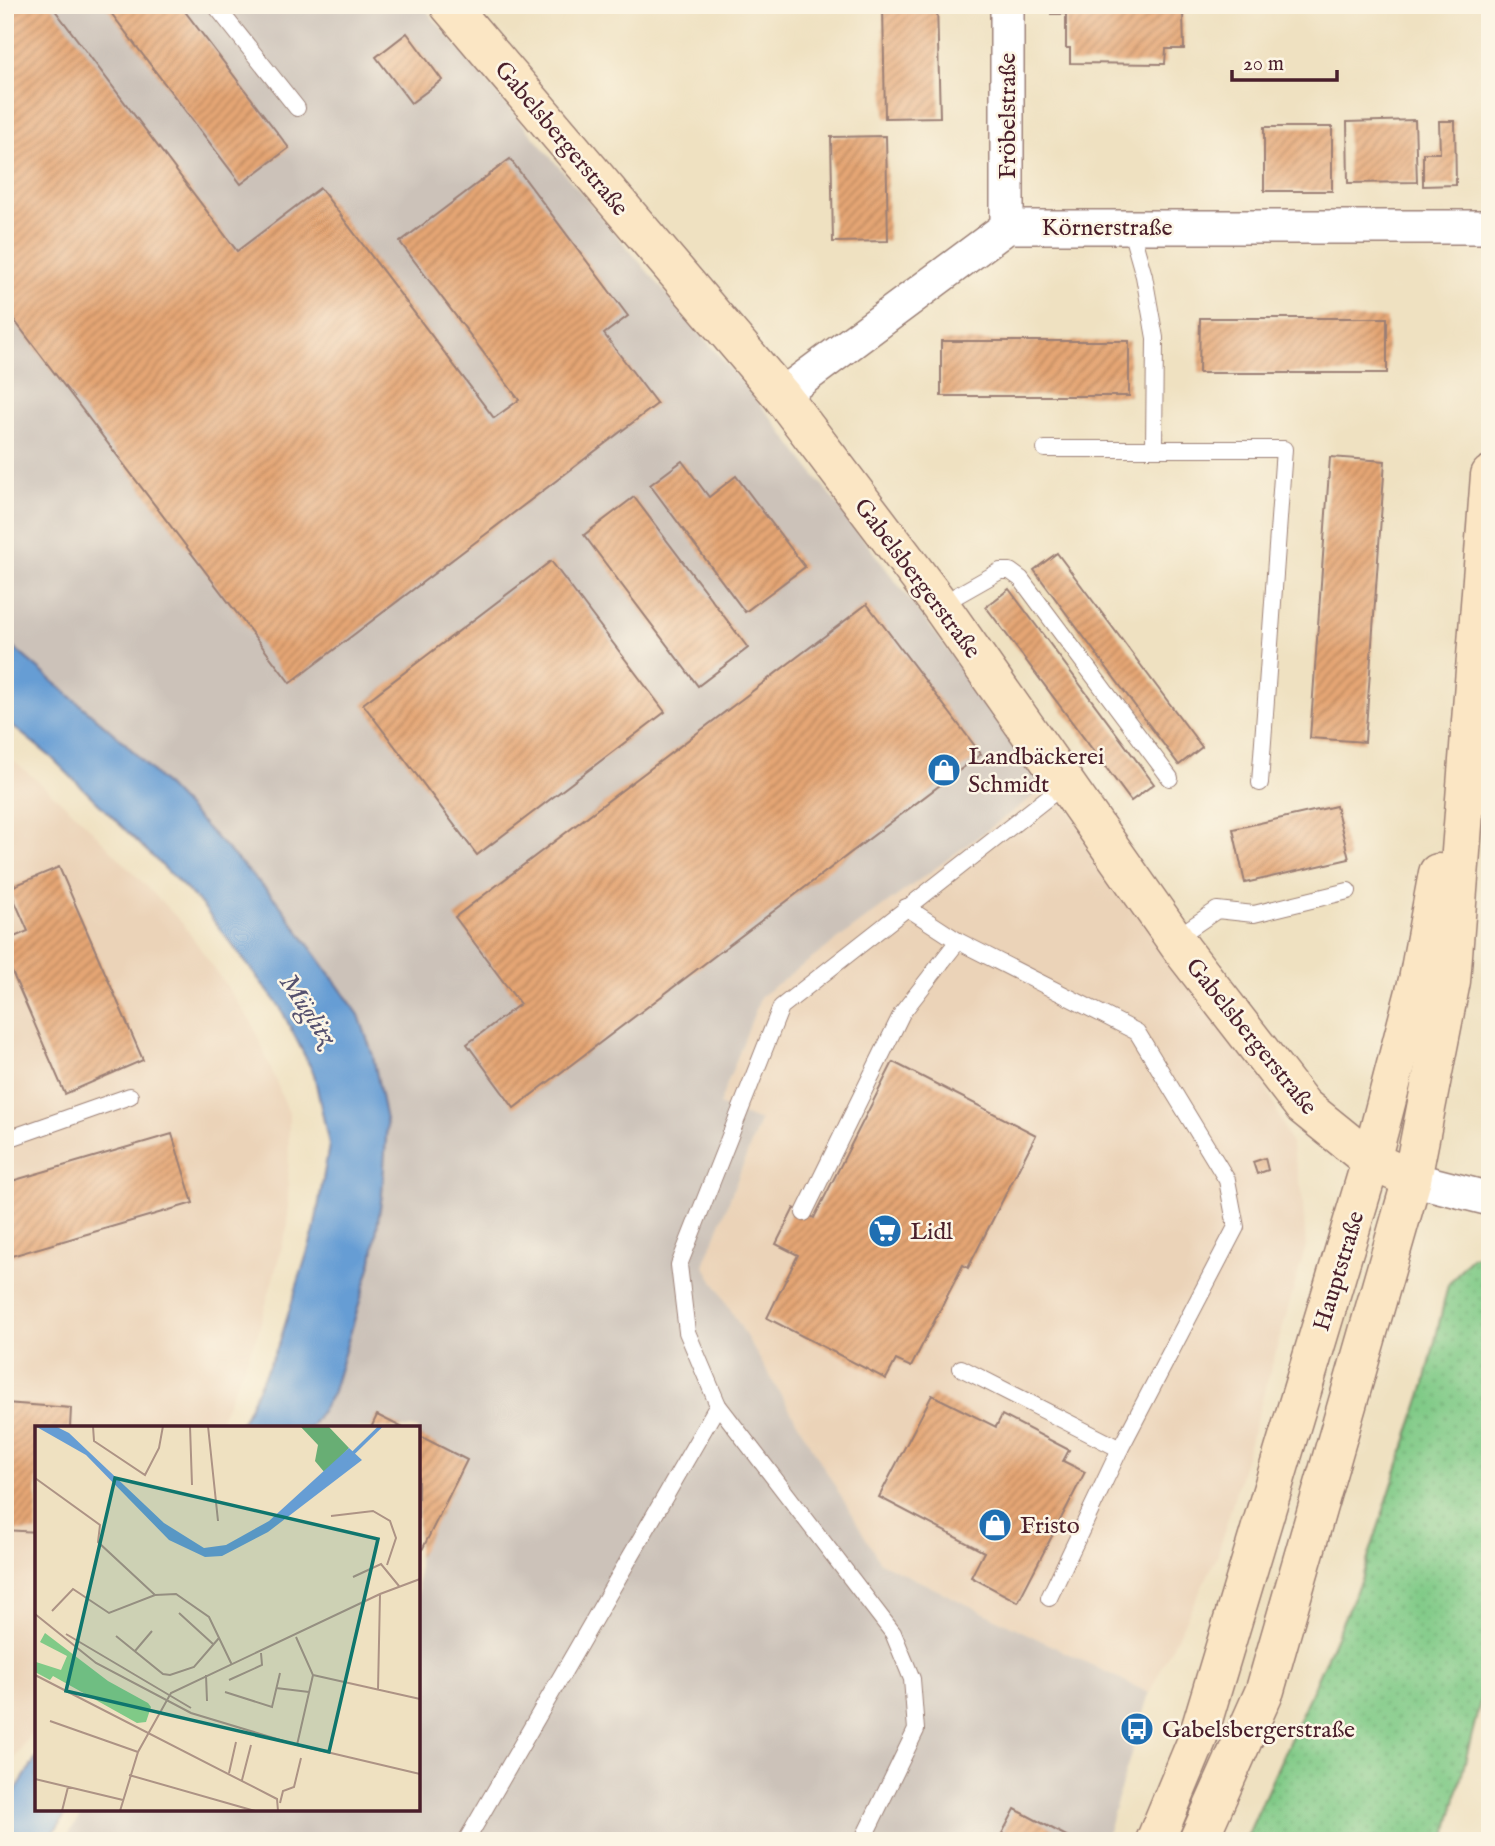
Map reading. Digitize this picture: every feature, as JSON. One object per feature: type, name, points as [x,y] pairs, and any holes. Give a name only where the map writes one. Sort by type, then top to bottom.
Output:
[{"type":"main road","name":"Gabelsbergerstraße","points":[[449,5],[781,395],[940,605],[1174,939],[1303,1105],[1371,1161],[1412,1179]]},
{"type":"main road","name":"Hauptstraße","points":[[1198,1841],[1265,1690],[1412,1179],[1451,981],[1490,475]]},
{"type":"main road","name":"Hauptstraße","points":[[1155,1841],[1197,1740],[1371,1161],[1418,980],[1472,688]]},
{"type":"street","name":"Fröbelstraße","points":[[1007,5],[1007,227]]},
{"type":"street","name":"Körnerstraße","points":[[781,395],[1007,227],[1490,227]]},
{"type":"street","points":[[1412,1179],[1490,1199]]},
{"type":"lane","points":[[215,5],[297,108]]},
{"type":"lane","points":[[1129,227],[1144,276],[1155,338],[1154,449]]},
{"type":"lane","points":[[1045,449],[1284,449],[1260,783]]},
{"type":"lane","points":[[940,605],[1000,571],[1010,572],[1021,579],[1170,778]]},
{"type":"lane","points":[[862,1841],[916,1730],[912,1679],[893,1633],[718,1405],[687,1332],[679,1265],[781,1007],[1067,783]]},
{"type":"lane","points":[[1174,939],[1217,909],[1254,914],[1348,891]]},
{"type":"lane","points":[[906,907],[958,941],[1138,1032],[1227,1180],[1236,1227],[1120,1449],[1049,1598]]},
{"type":"lane","points":[[804,1213],[902,1013],[958,941]]},
{"type":"lane","points":[[5,1140],[130,1096]]},
{"type":"lane","points":[[961,1368],[1120,1449]]},
{"type":"lane","points":[[466,1841],[718,1405]]},
{"type":"shaded area","points":[[5,5],[422,5],[769,415],[1050,784],[761,996],[719,1105],[760,1121],[704,1265],[880,1562],[1149,1693],[1105,1841],[64,1841],[84,1811],[420,1811],[420,1426],[313,1426],[332,1393],[372,1261],[382,1195],[387,1125],[277,901],[126,744],[5,640]]},
{"type":"shaded area","points":[[5,753],[77,815],[183,924],[252,1023],[289,1113],[288,1225],[258,1333],[218,1426],[35,1426],[35,1727],[5,1773]]},
{"type":"shaded area","points":[[1050,784],[1264,1081],[1291,1144],[1302,1191],[1306,1246],[1217,1557],[1149,1693],[880,1562],[704,1265],[760,1122],[719,1106],[761,996]]},
{"type":"green space","points":[[1490,1255],[1490,1663],[1445,1841],[1245,1841],[1361,1580],[1425,1384],[1448,1285],[1471,1257]]},
{"type":"water","name":"Müglitz","points":[[5,640],[126,744],[277,901],[359,1015],[373,1056],[387,1125],[382,1195],[372,1261],[332,1394],[311,1426],[240,1426],[279,1344],[314,1231],[329,1145],[314,1074],[280,1007],[200,903],[51,757],[5,720]]},
{"type":"water","points":[[35,1760],[35,1811],[68,1811],[48,1841],[5,1841],[5,1807]]},
{"type":"building","points":[[5,5],[51,5],[237,251],[320,188],[494,418],[519,400],[400,242],[510,159],[628,316],[604,334],[657,404],[290,683],[5,308]]},
{"type":"building","points":[[105,5],[180,5],[289,148],[241,184]]},
{"type":"building","points":[[883,5],[937,5],[940,117],[885,118]]},
{"type":"building","points":[[1051,5],[1177,5],[1177,13],[1183,12],[1184,49],[1166,49],[1165,64],[1070,63],[1070,48],[1066,48],[1066,14],[1051,14]]},
{"type":"building","points":[[407,33],[442,80],[411,103],[376,57]]},
{"type":"building","points":[[1415,120],[1417,182],[1348,183],[1347,122]]},
{"type":"building","points":[[1439,121],[1455,121],[1456,185],[1423,186],[1423,153],[1440,153]]},
{"type":"building","points":[[1264,127],[1332,127],[1332,191],[1264,191]]},
{"type":"building","points":[[886,136],[888,241],[833,242],[831,137]]},
{"type":"building","points":[[1200,318],[1387,318],[1387,373],[1199,373]]},
{"type":"building","points":[[941,341],[1129,341],[1129,396],[941,396]]},
{"type":"building","points":[[1330,457],[1385,461],[1365,742],[1310,738]]},
{"type":"building","points":[[682,461],[709,497],[736,476],[805,567],[745,612],[650,485]]},
{"type":"building","points":[[634,497],[748,648],[698,686],[584,535]]},
{"type":"building","points":[[1057,553],[1202,747],[1179,765],[1034,570]]},
{"type":"building","points":[[551,561],[665,712],[477,855],[363,704]]},
{"type":"building","points":[[1009,589],[1154,784],[1131,801],[986,607]]},
{"type":"building","points":[[867,604],[981,754],[514,1108],[467,1044],[520,1004],[455,917]]},
{"type":"building","points":[[1336,806],[1349,859],[1245,883],[1233,829]]},
{"type":"building","points":[[59,867],[143,1060],[65,1094],[5,956],[5,941],[28,931],[9,888]]},
{"type":"building","name":"Lidl","points":[[893,1062],[1036,1135],[968,1268],[963,1265],[911,1367],[896,1360],[886,1379],[767,1318],[798,1255],[776,1244],[794,1208],[814,1218]]},
{"type":"building","points":[[172,1134],[193,1203],[5,1258],[5,1183]]},
{"type":"building","points":[[1265,1158],[1268,1170],[1257,1174],[1253,1162]]},
{"type":"building","name":"Fristo","points":[[932,1395],[996,1427],[1002,1415],[1069,1450],[1063,1461],[1085,1472],[1018,1602],[971,1577],[984,1552],[879,1497]]},
{"type":"building","points":[[5,1403],[71,1408],[70,1426],[35,1426],[35,1532],[5,1530]]},
{"type":"building","points":[[377,1415],[399,1426],[372,1426]]},
{"type":"building","points":[[420,1436],[467,1460],[420,1554]]},
{"type":"building","points":[[1015,1809],[1076,1841],[998,1841]]},
{"type":"place","name":"Landbäckerei Schmidt","points":[[944,770]]},
{"type":"place","name":"Lidl","points":[[885,1231]]},
{"type":"place","name":"Fristo","points":[[995,1525]]},
{"type":"place","name":"Gabelsbergerstraße","points":[[1137,1729]]}]
